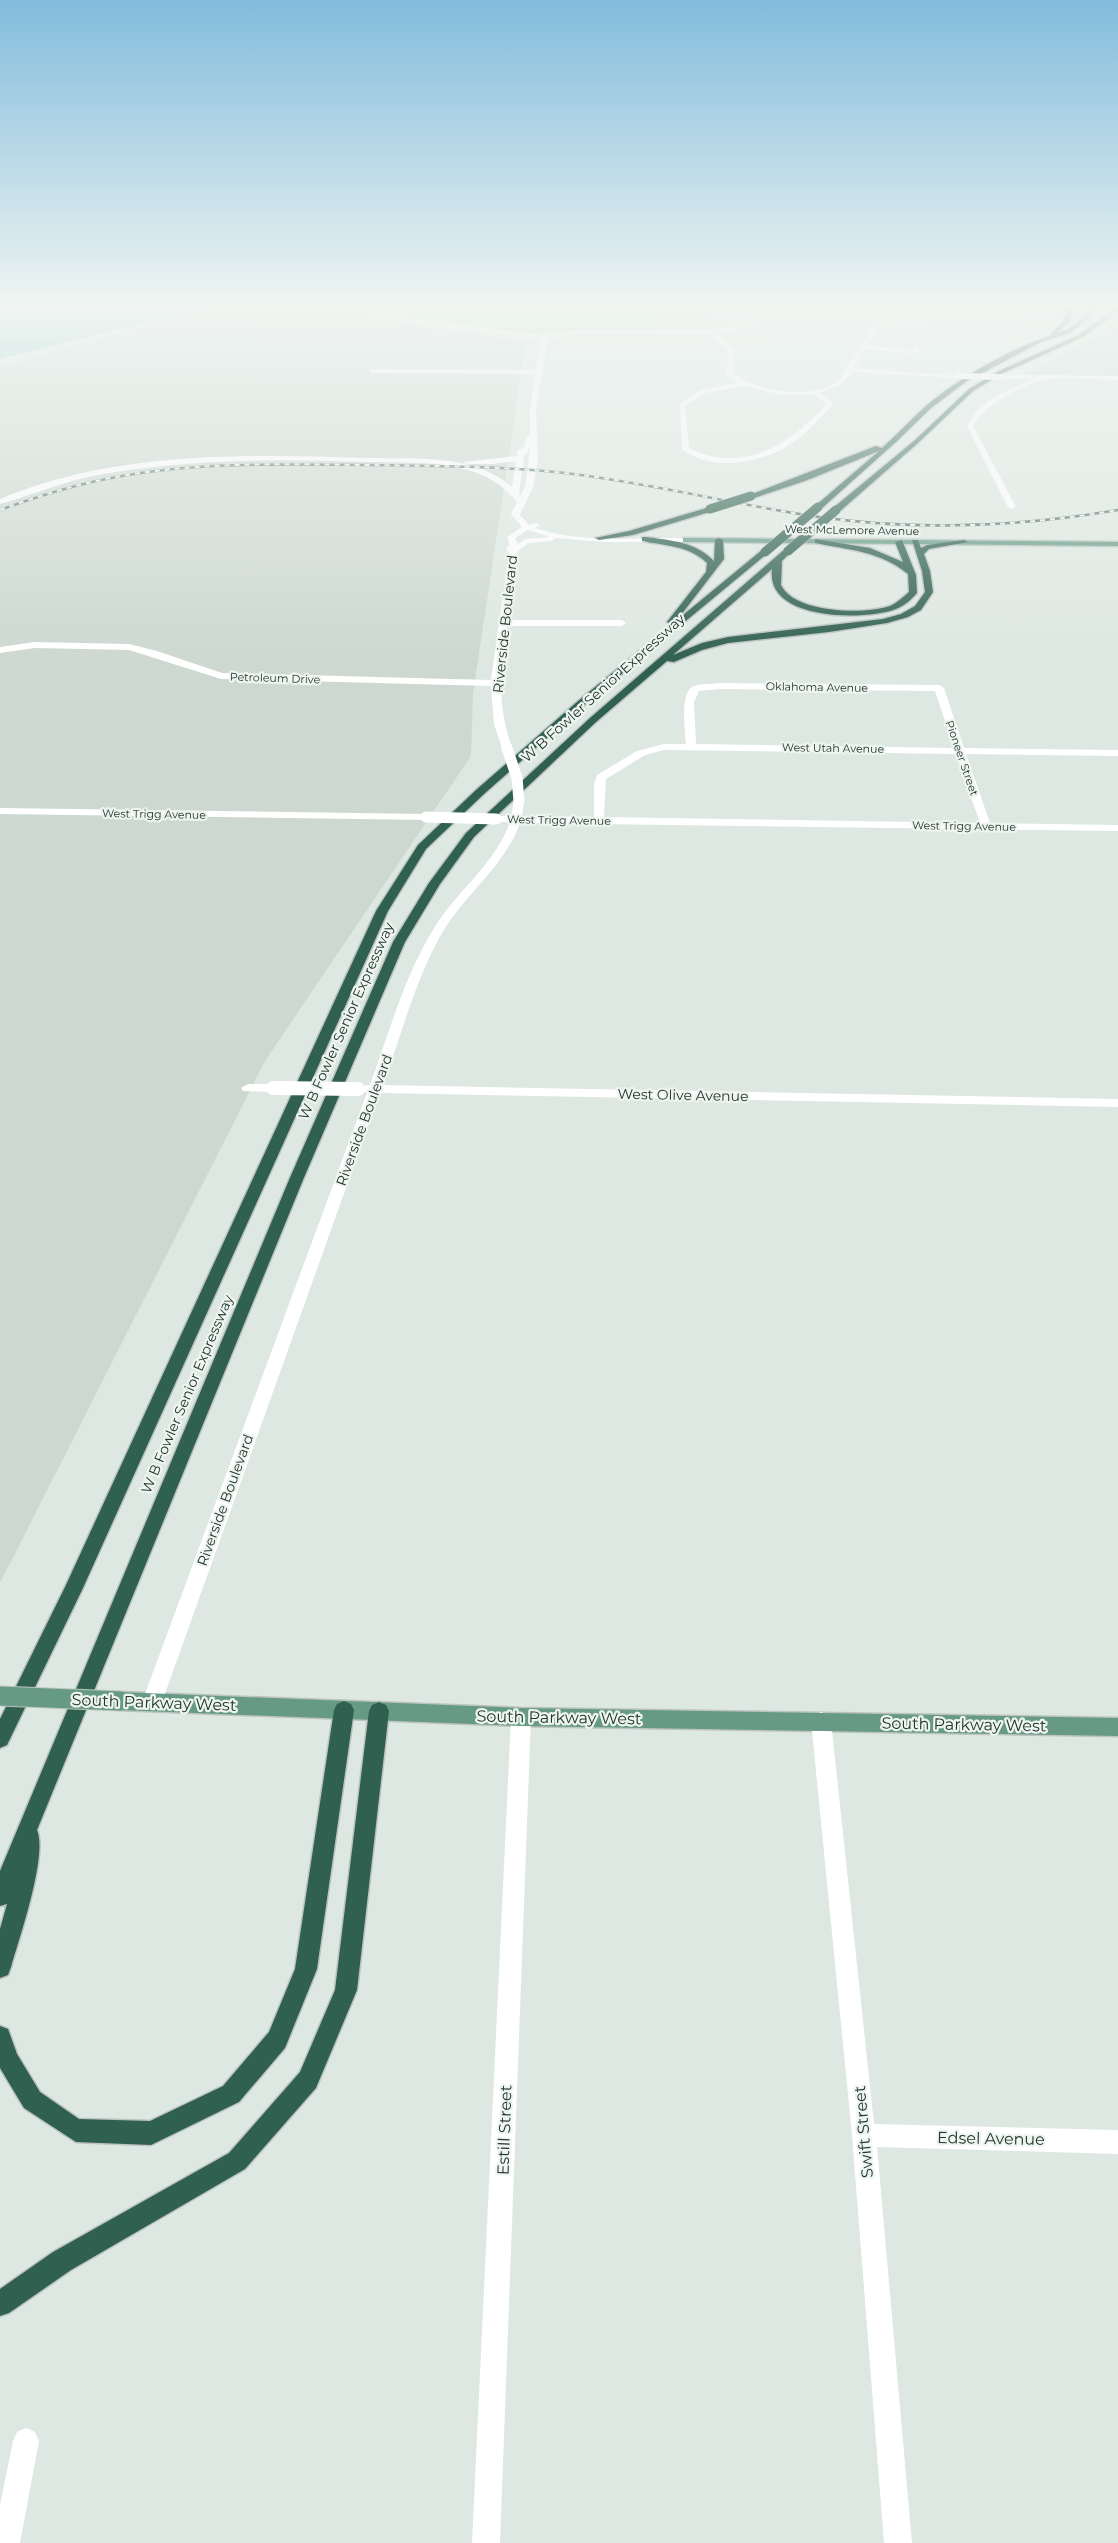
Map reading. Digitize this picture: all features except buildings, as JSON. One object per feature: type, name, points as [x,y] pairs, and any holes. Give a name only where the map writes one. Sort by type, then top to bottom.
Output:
[{"type":"highway","name":"W B Fowler Senior Expressway","points":[[0,1739],[74,1588],[382,911],[422,847],[544,735],[765,552],[909,427]]},
{"type":"highway","name":"W B Fowler Senior Expressway","points":[[0,1896],[296,1180],[399,942],[435,883],[470,835],[522,785],[647,672],[932,427]]},
{"type":"highway","points":[[599,538],[630,533],[751,496],[802,479],[894,441]]},
{"type":"highway","points":[[684,532],[696,514]]},
{"type":"highway","points":[[645,539],[682,545],[704,554],[710,562],[710,572]]},
{"type":"highway","points":[[652,644],[720,558],[719,540]]},
{"type":"highway","points":[[818,541],[869,550],[888,556],[912,575]]},
{"type":"highway","points":[[783,555],[775,576],[778,589],[788,600],[807,607],[839,612],[869,613],[894,607],[913,593],[912,575],[899,542]]},
{"type":"highway","points":[[647,672],[686,652],[726,640],[855,626],[896,619],[917,608],[929,592],[926,571],[915,542]]},
{"type":"highway","points":[[919,554],[927,547],[964,542]]},
{"type":"highway","points":[[0,2037],[8,2060],[32,2100],[76,2130],[151,2133],[231,2094],[277,2040],[306,1969],[344,1710]]},
{"type":"highway","points":[[0,2304],[62,2261],[237,2161],[308,2080],[346,1990],[378,1711]]},
{"type":"highway","points":[[0,1967],[25,1877],[33,1814]]},
{"type":"main road","name":"West McLemore Avenue","points":[[684,532],[719,540],[1118,544]]},
{"type":"main road","name":"South Parkway West","points":[[0,1696],[522,1717],[1118,1727]]},
{"type":"street","points":[[527,527],[515,514],[515,494],[519,458],[528,427]]},
{"type":"street","points":[[684,427],[686,449],[705,458],[718,460],[745,458],[784,446],[806,427]]},
{"type":"street","points":[[970,427],[1012,507]]},
{"type":"street","points":[[0,502],[49,485],[88,475],[167,462],[244,458],[493,462],[519,458],[527,448],[533,428]]},
{"type":"street","points":[[515,514],[529,487],[534,459],[533,428]]},
{"type":"street","points":[[339,459],[498,458],[514,455],[521,449]]},
{"type":"street","points":[[446,458],[468,462],[498,472],[523,489],[508,540],[513,548],[531,540],[576,538]]},
{"type":"street","points":[[420,461],[480,471],[496,478],[515,494]]},
{"type":"street","name":"West McLemore Avenue","points":[[515,514],[540,527],[576,538],[586,537]]},
{"type":"street","name":"West McLemore Avenue","points":[[527,527],[540,527],[599,538],[645,539],[684,532]]},
{"type":"street","name":"Riverside Boulevard","points":[[152,1702],[418,971],[442,924],[495,863],[518,819],[517,778],[499,724],[495,683],[513,548],[512,537],[527,527]]},
{"type":"street","name":"Riverside Boulevard","points":[[513,548],[524,536],[540,527]]},
{"type":"street","points":[[503,623],[622,623]]},
{"type":"street","name":"Petroleum Drive","points":[[0,650],[35,645],[129,647],[154,653],[221,676],[495,683]]},
{"type":"street","name":"Oklahoma Avenue","points":[[691,747],[689,702],[695,689],[720,686],[939,688]]},
{"type":"street","name":"Pioneer Street","points":[[939,688],[986,826]]},
{"type":"street","name":"West Utah Avenue","points":[[599,822],[599,784],[601,777],[610,770],[655,749],[691,747],[1118,753]]},
{"type":"street","name":"West Trigg Avenue","points":[[0,812],[1118,828]]},
{"type":"street","name":"West Olive Avenue","points":[[248,1088],[1118,1104]]},
{"type":"street","name":"Estill Street","points":[[486,2543],[522,1717]]},
{"type":"street","name":"Swift Street","points":[[821,1721],[864,2135],[898,2543]]},
{"type":"street","name":"Edsel Avenue","points":[[864,2135],[1118,2142]]},
{"type":"street","points":[[6,2543],[26,2441]]},
{"type":"shaded area","points":[[0,427],[513,427],[473,693],[471,756],[265,1061],[0,1583]]},
{"type":"railway","points":[[0,510],[69,488],[126,475],[195,467],[300,464],[471,467],[548,471],[634,483],[819,517],[894,524],[968,525],[1006,523],[1081,516],[1118,510]]}]
